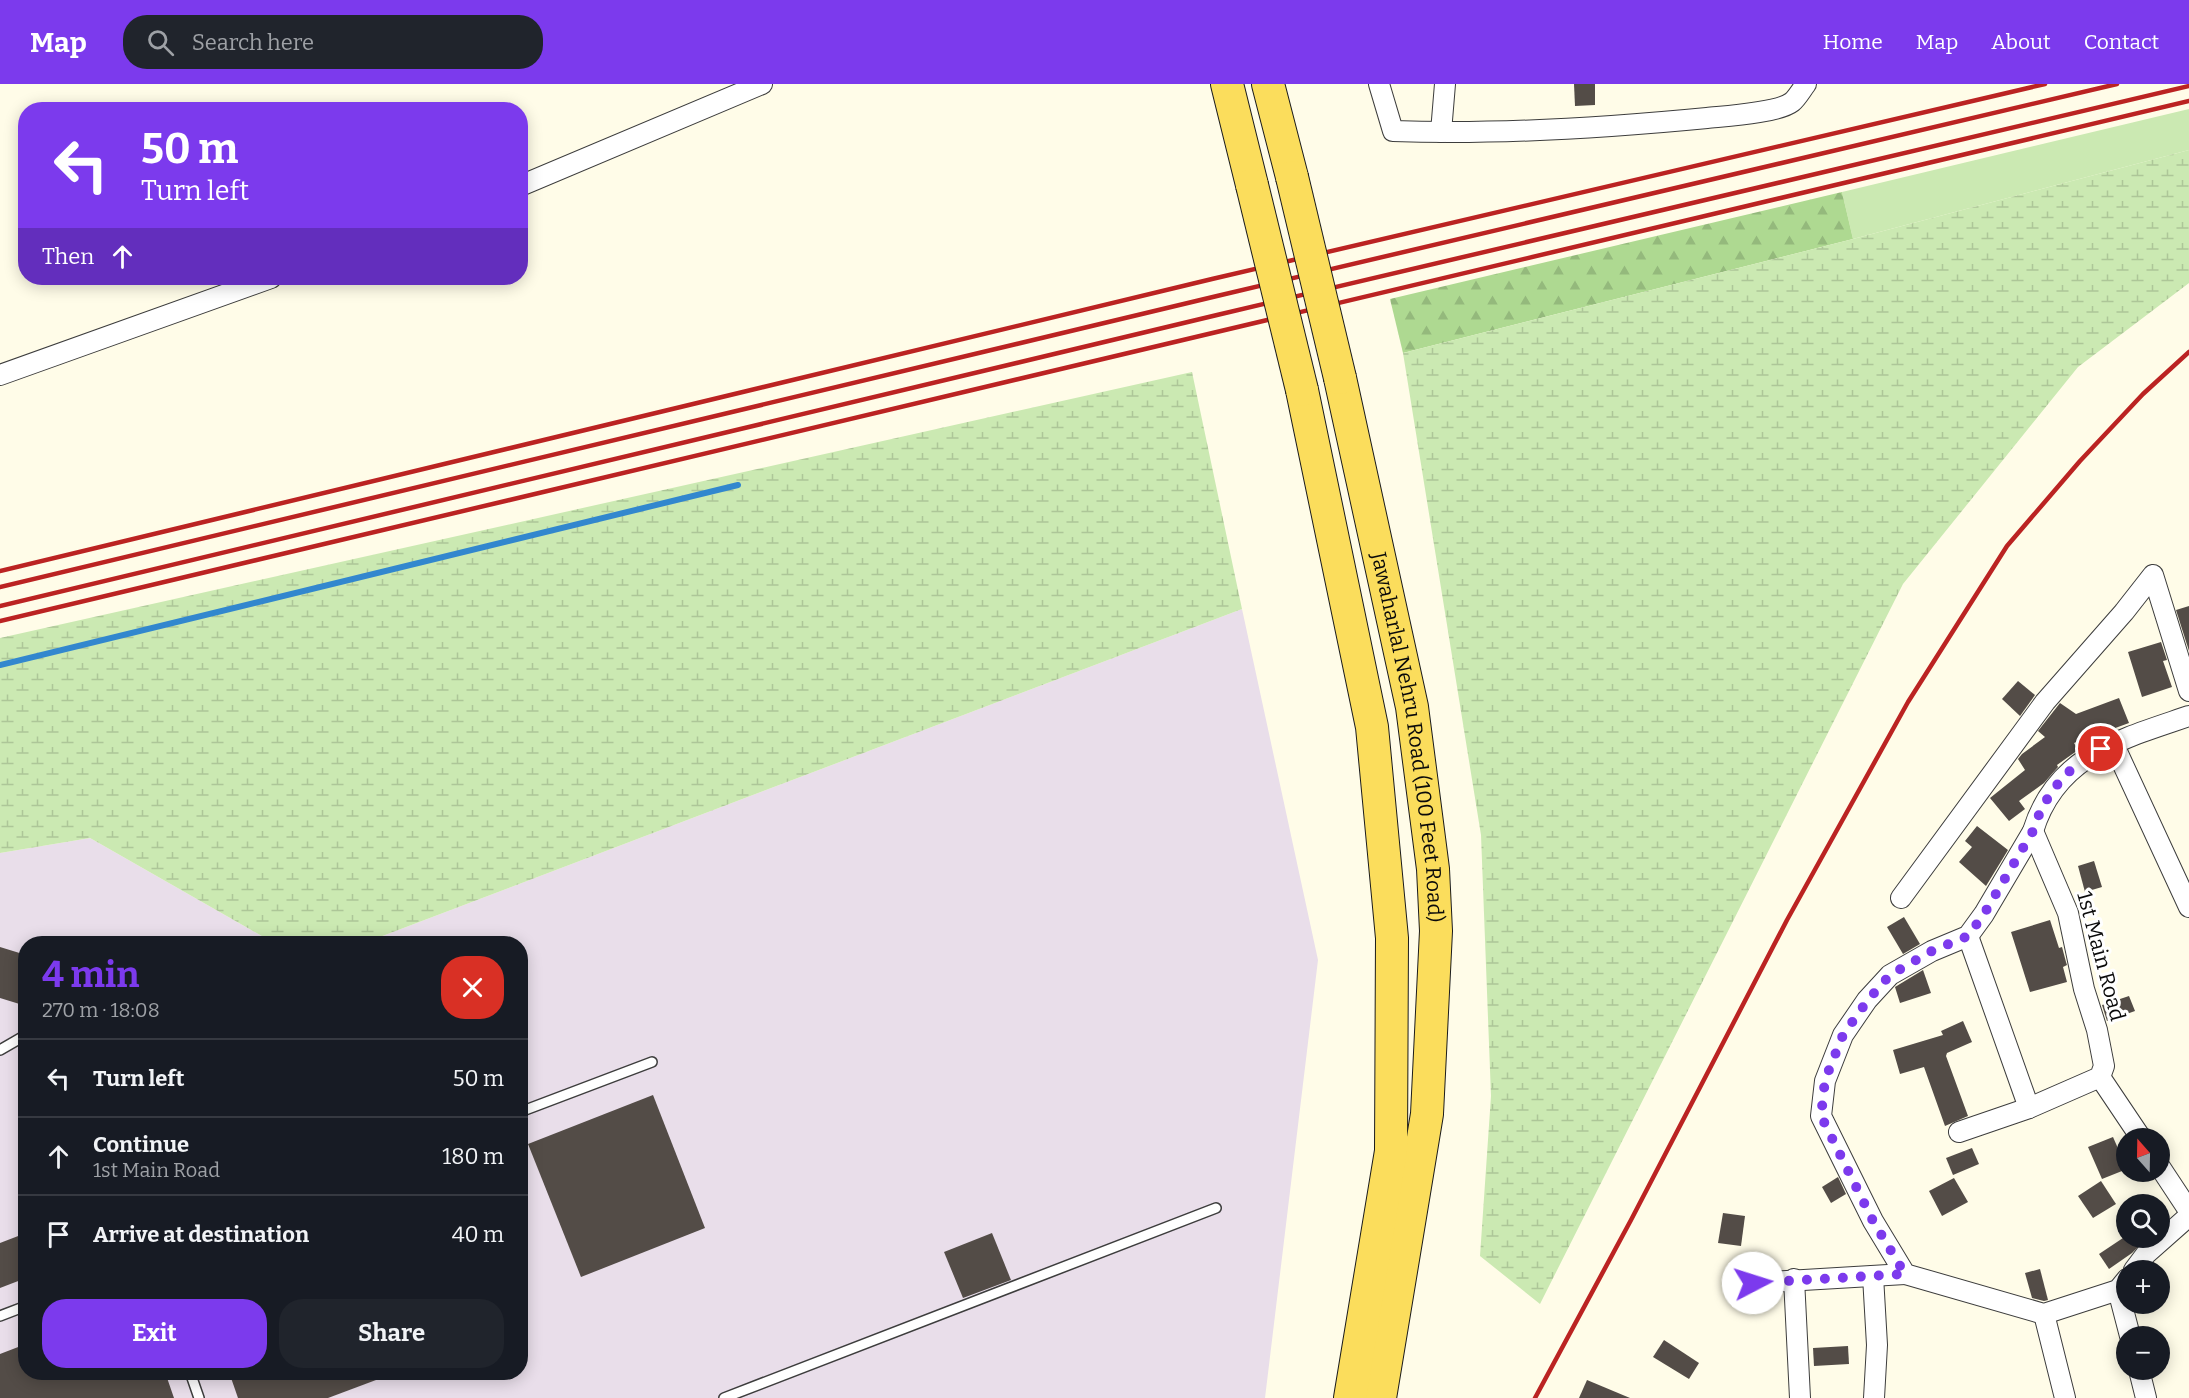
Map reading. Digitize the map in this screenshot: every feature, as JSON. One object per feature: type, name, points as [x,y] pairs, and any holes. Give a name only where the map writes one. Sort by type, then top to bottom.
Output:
[{"type":"main road","name":"Jawaharlal Nehru Road (100 Feet Road)","points":[[1227,84],[1302,390],[1372,727],[1392,938],[1391,1150],[1350,1398]]},
{"type":"main road","name":"Jawaharlal Nehru Road (100 Feet Road)","points":[[1268,84],[1340,378],[1412,707],[1433,869],[1436,931],[1427,1114],[1380,1398]]},
{"type":"street","points":[[528,183],[762,84]]},
{"type":"street","points":[[1379,84],[1393,130],[1441,132],[1638,125],[1739,115],[1792,103],[1806,84]]},
{"type":"street","points":[[1441,132],[1445,84]]},
{"type":"street","points":[[0,375],[251,285]]},
{"type":"street","points":[[1901,898],[2045,702],[2124,612],[2153,575],[2189,691]]},
{"type":"street","points":[[1905,1274],[1873,1221],[1821,1116],[1825,1080],[1843,1035],[1868,1000],[1890,975],[1932,951],[1968,936],[1984,914],[2033,831],[2037,817],[2049,796],[2067,773],[2089,755],[2113,742],[2189,716]]},
{"type":"street","points":[[2113,742],[2189,907]]},
{"type":"street","name":"1st Main Road","points":[[2033,831],[2068,914],[2084,989],[2097,1030],[2104,1066],[2100,1077]]},
{"type":"street","points":[[1968,936],[2029,1108]]},
{"type":"street","points":[[1959,1132],[2029,1108],[2100,1077],[2134,1128]]},
{"type":"street","points":[[2170,1182],[2189,1211]]},
{"type":"street","points":[[2142,1260],[2189,1216]]},
{"type":"street","points":[[1753,1283],[1905,1274],[2044,1314],[2116,1288]]},
{"type":"street","points":[[1873,1276],[1877,1345],[1874,1398]]},
{"type":"street","points":[[1794,1279],[1800,1398]]},
{"type":"street","points":[[2044,1314],[2065,1398]]},
{"type":"street","points":[[2142,1380],[2146,1398]]},
{"type":"lane","points":[[0,1050],[18,1040]]},
{"type":"lane","points":[[528,1109],[652,1062]]},
{"type":"lane","points":[[724,1398],[1216,1208]]},
{"type":"lane","points":[[0,1316],[18,1309]]},
{"type":"lane","points":[[193,1380],[199,1398]]},
{"type":"shaded area","points":[[1242,609],[1318,960],[1265,1398],[0,1398],[0,853],[90,838],[262,936],[18,936],[18,1380],[528,1380],[528,936],[382,936]]},
{"type":"green space","points":[[2189,109],[2189,150],[1853,239],[1842,192]]},
{"type":"green space","points":[[2189,150],[2189,283],[2078,367],[1903,584],[1540,1304],[1480,1256],[1491,1096],[1481,835],[1403,353],[1853,239]]},
{"type":"green space","points":[[1842,192],[1853,239],[1403,353],[1390,299]]},
{"type":"green space","points":[[1192,372],[1242,609],[382,936],[262,936],[90,838],[0,853],[0,638]]},
{"type":"building","points":[[1574,84],[1595,84],[1595,105],[1575,106]]},
{"type":"building","points":[[2189,606],[2189,651],[2176,610]]},
{"type":"building","points":[[2161,642],[2167,660],[2163,661],[2172,687],[2142,697],[2128,652]]},
{"type":"building","points":[[2018,681],[2035,695],[2020,716],[2002,699]]},
{"type":"building","points":[[2119,698],[2129,723],[2074,743],[2078,750],[2057,765],[2058,767],[2044,783],[2019,801],[2025,809],[2009,821],[1990,798],[2025,770],[2018,759],[2045,737],[2038,731],[2060,703],[2076,714]]},
{"type":"building","points":[[1977,826],[2008,850],[1986,886],[1959,862],[1972,847],[1965,841]]},
{"type":"building","points":[[2094,861],[2102,887],[2085,892],[2078,866]]},
{"type":"building","points":[[1904,917],[1920,944],[1903,954],[1887,927]]},
{"type":"building","points":[[2050,920],[2067,965],[2063,967],[2067,982],[2030,992],[2011,932]]},
{"type":"building","points":[[0,947],[18,953],[18,1004],[0,998]]},
{"type":"building","points":[[1923,970],[1931,993],[1900,1003],[1895,987]]},
{"type":"building","points":[[2129,996],[2135,1011],[2107,1021],[2102,1005]]},
{"type":"building","points":[[1963,1021],[1972,1042],[1947,1053],[1946,1056],[1968,1116],[1945,1126],[1924,1067],[1900,1074],[1893,1050],[1943,1035],[1941,1031]]},
{"type":"building","points":[[653,1095],[705,1228],[581,1277],[528,1144]]},
{"type":"building","points":[[2113,1137],[2116,1144],[2116,1173],[2102,1179],[2088,1147]]},
{"type":"building","points":[[1972,1148],[1979,1164],[1953,1175],[1946,1158]]},
{"type":"building","points":[[1838,1177],[1846,1194],[1831,1203],[1822,1187]]},
{"type":"building","points":[[1954,1178],[1968,1202],[1942,1216],[1929,1191]]},
{"type":"building","points":[[2101,1181],[2116,1204],[2093,1218],[2078,1196]]},
{"type":"building","points":[[1723,1213],[1745,1216],[1741,1246],[1718,1243]]},
{"type":"building","points":[[992,1233],[1011,1280],[963,1298],[944,1252]]},
{"type":"building","points":[[18,1236],[18,1281],[0,1288],[0,1243]]},
{"type":"building","points":[[2116,1243],[2116,1248],[2137,1248],[2122,1260],[2116,1260],[2116,1264],[2109,1269],[2099,1254]]},
{"type":"building","points":[[2040,1269],[2048,1300],[2044,1301],[2032,1298],[2025,1273]]},
{"type":"building","points":[[1664,1340],[1699,1363],[1689,1379],[1653,1357]]},
{"type":"building","points":[[1848,1346],[1849,1364],[1814,1366],[1813,1348]]},
{"type":"building","points":[[18,1347],[18,1380],[168,1380],[174,1398],[0,1398],[0,1354]]},
{"type":"building","points":[[232,1380],[376,1380],[328,1398],[238,1398]]},
{"type":"building","points":[[1587,1380],[1630,1398],[1579,1398]]},
{"type":"waterway","points":[[0,665],[738,485]]},
{"type":"railway","points":[[0,571],[1212,279],[2045,84]]},
{"type":"railway","points":[[0,587],[2117,84]]},
{"type":"railway","points":[[0,606],[1217,315],[2189,86]]},
{"type":"railway","points":[[0,621],[2189,101]]},
{"type":"railway","points":[[1535,1398],[1631,1220],[1787,920],[1908,702],[2007,546],[2080,461],[2143,394],[2189,352]]},
{"type":"route","points":[[1753,1283],[1905,1274],[1873,1221],[1821,1116],[1825,1080],[1843,1035],[1868,1000],[1890,975],[1932,951],[1968,936],[1984,914],[2033,831],[2037,817],[2049,796],[2067,773],[2089,755],[2101,749]]}]
